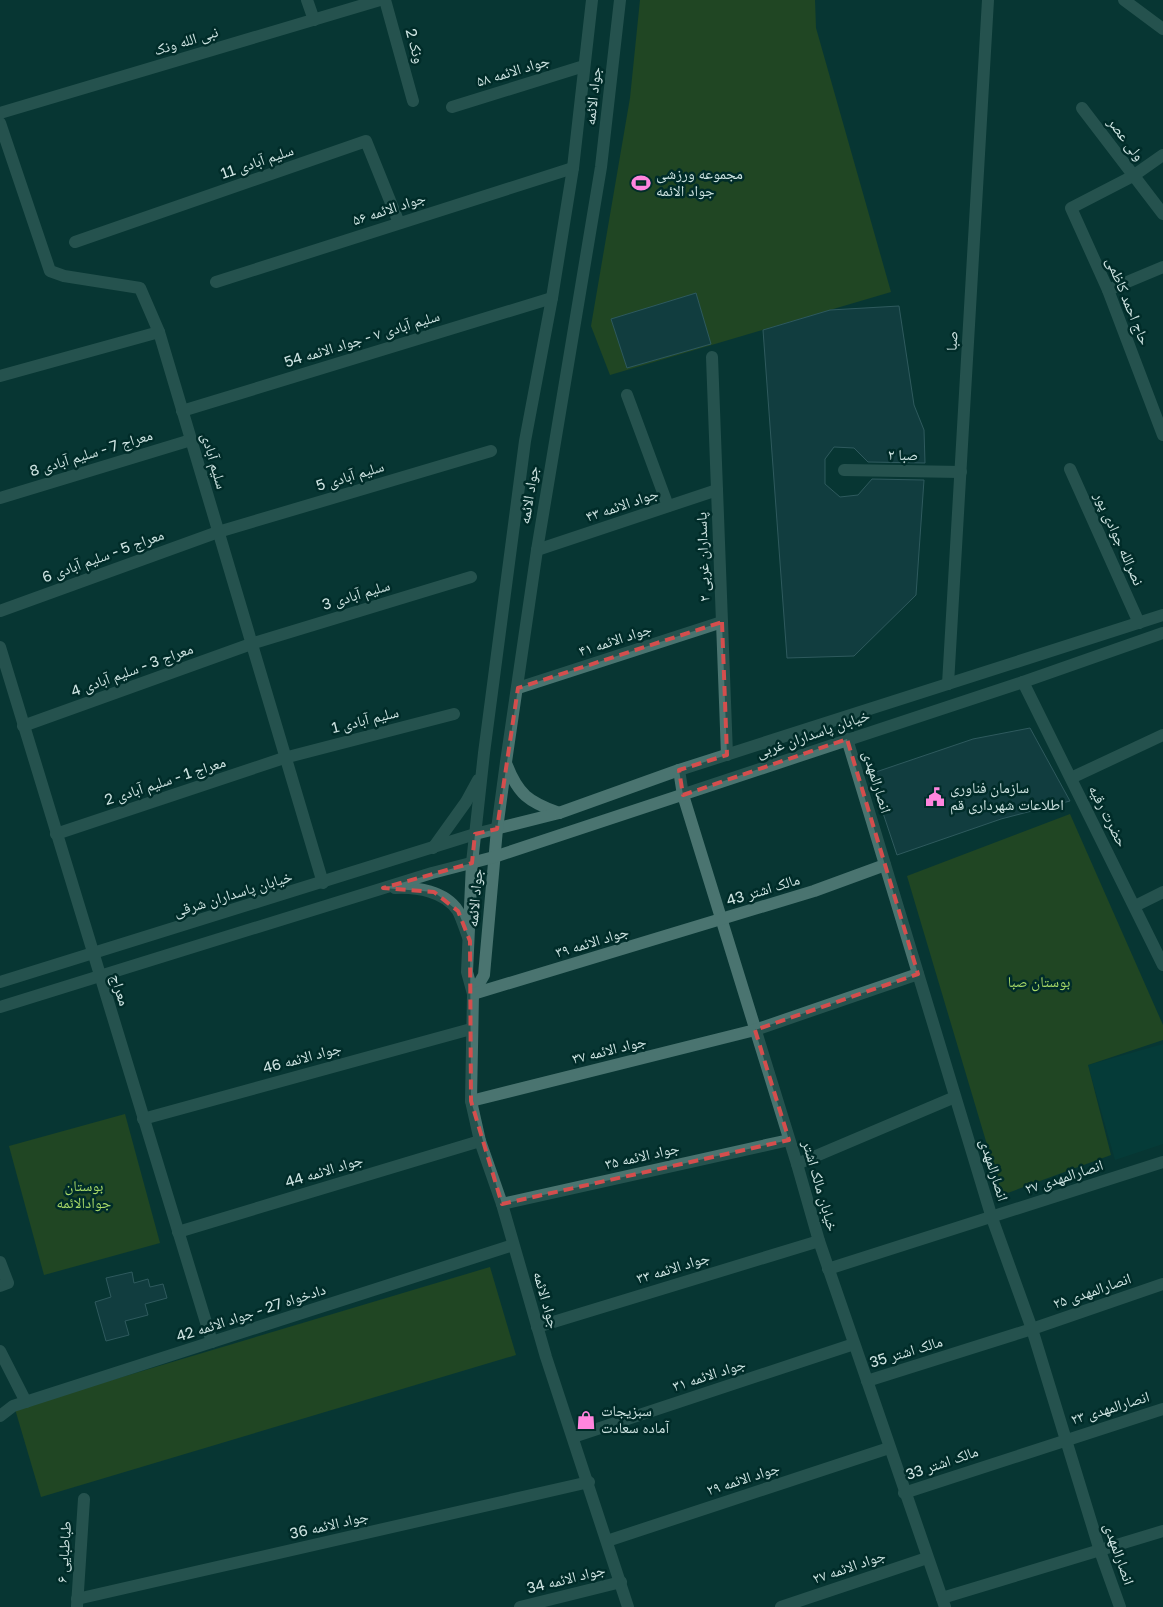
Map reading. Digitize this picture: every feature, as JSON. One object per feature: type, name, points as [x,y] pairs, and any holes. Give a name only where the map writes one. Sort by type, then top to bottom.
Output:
[{"type":"street","points":[[307,0],[314,20]]},
{"type":"street","name":"نبی الله ونک","points":[[0,113],[380,0]]},
{"type":"street","name":"ونک 2","points":[[385,0],[413,101]]},
{"type":"street","name":"جواد الائمه","points":[[592,0],[573,168],[552,298],[525,441],[482,773],[472,863],[470,941],[467,972],[473,994],[471,1101],[480,1141],[502,1204],[537,1327],[589,1482],[628,1607]]},
{"type":"street","name":"جواد الائمه","points":[[473,994],[484,975],[496,829],[537,550],[601,167],[620,0]]},
{"type":"street","name":"صبا","points":[[948,684],[988,0]]},
{"type":"street","points":[[1124,0],[1160,23]]},
{"type":"street","name":"جواد الائمه ۵۸","points":[[452,107],[584,66]]},
{"type":"street","name":"ولی عصر","points":[[1082,108],[1163,214]]},
{"type":"street","name":"سلیم آبادی","points":[[0,123],[50,271],[64,276],[140,288],[159,332],[284,758],[323,883]]},
{"type":"street","name":"سلیم آبادی 11","points":[[75,242],[366,141],[398,223]]},
{"type":"street","points":[[1133,176],[1163,155]]},
{"type":"street","name":"جواد الائمه ۵۶","points":[[216,282],[573,168]]},
{"type":"street","name":"حاج احمد کاظمی","points":[[1133,176],[1071,208],[1158,404],[1163,435]]},
{"type":"street","points":[[1108,290],[1163,267]]},
{"type":"street","name":"سلیم آبادی ۷ - جواد الائمه 54","points":[[182,411],[552,298]]},
{"type":"street","points":[[0,376],[159,332]]},
{"type":"street","name":"پاسداران غربی ۲","points":[[712,357],[727,755]]},
{"type":"street","points":[[627,395],[668,506]]},
{"type":"street","name":"معراج 7 - سلیم آبادی 8","points":[[0,498],[191,440]]},
{"type":"street","name":"سلیم آبادی 5","points":[[218,532],[490,451]]},
{"type":"street","name":"نصرالله جوادی پور","points":[[1070,469],[1139,623]]},
{"type":"street","name":"صبا ۲","points":[[844,470],[961,472]]},
{"type":"street","name":"جواد الائمه ۴۳","points":[[537,550],[717,490]]},
{"type":"street","name":"معراج 5 - سلیم آبادی 6","points":[[0,610],[218,532]]},
{"type":"street","name":"سلیم آبادی 3","points":[[251,644],[472,577]]},
{"type":"street","name":"خیابان پاسداران غربی","points":[[475,834],[560,813],[679,770],[1163,615]]},
{"type":"street","name":"جواد الائمه ۴۱","points":[[518,688],[722,622]]},
{"type":"street","name":"خیابان پاسداران غربی","points":[[472,863],[1023,682],[1163,633]]},
{"type":"street","name":"معراج 3 - سلیم آبادی 4","points":[[24,726],[251,644]]},
{"type":"street","name":"معراج","points":[[0,647],[92,954],[212,1342]]},
{"type":"street","name":"حضرت رقیه","points":[[1023,682],[1163,965]]},
{"type":"street","name":"سلیم آبادی 1","points":[[284,758],[454,714]]},
{"type":"street","points":[[1071,778],[1163,735]]},
{"type":"street","name":"انصارالمهدی","points":[[847,739],[992,1218],[1032,1330],[1100,1551],[1120,1607]]},
{"type":"street","name":"معراج 1 - سلیم آبادی 2","points":[[56,834],[284,758]]},
{"type":"street","points":[[506,762],[514,783],[521,793],[535,804],[560,813]]},
{"type":"street","name":"خیابان مالک اشتر","points":[[679,770],[683,794],[798,1164],[819,1241],[943,1602]]},
{"type":"street","points":[[433,848],[466,802],[482,773]]},
{"type":"street","name":"خیابان پاسداران شرقی","points":[[0,982],[323,883],[475,834]]},
{"type":"street","points":[[0,1007],[383,888],[472,863]]},
{"type":"street","name":"مالک اشتر 43","points":[[721,920],[814,892],[885,865]]},
{"type":"street","points":[[383,888],[406,888],[434,892],[449,901],[458,911],[470,941]]},
{"type":"street","points":[[1135,906],[1163,892]]},
{"type":"street","name":"جواد الائمه ۳۹","points":[[473,994],[721,920]]},
{"type":"street","name":"جواد الائمه ۳۷","points":[[471,1101],[755,1030],[918,974]]},
{"type":"street","name":"جواد الائمه 46","points":[[143,1119],[471,1029]]},
{"type":"street","points":[[798,1164],[955,1097]]},
{"type":"street","name":"جواد الائمه ۳۵","points":[[502,1204],[789,1140]]},
{"type":"street","name":"جواد الائمه 44","points":[[178,1232],[480,1141]]},
{"type":"street","name":"انصارالمهدی ۲۷","points":[[828,1269],[1163,1162]]},
{"type":"street","name":"جواد الائمه ۳۳","points":[[537,1327],[819,1241]]},
{"type":"street","name":"دادخواه 27 - جواد الائمه 42","points":[[0,1416],[13,1406],[513,1246]]},
{"type":"street","points":[[0,1262],[8,1283],[0,1286]]},
{"type":"street","name":"انصارالمهدی ۲۵","points":[[955,1355],[1163,1284]]},
{"type":"street","name":"جواد الائمه ۳۱","points":[[573,1436],[854,1344]]},
{"type":"street","points":[[0,1351],[26,1402]]},
{"type":"street","name":"مالک اشتر 35","points":[[867,1381],[955,1355]]},
{"type":"street","name":"انصارالمهدی ۲۳","points":[[992,1464],[1163,1409]]},
{"type":"street","name":"جواد الائمه ۲۹","points":[[608,1541],[889,1448]]},
{"type":"street","name":"مالک اشتر 33","points":[[904,1493],[992,1464]]},
{"type":"street","name":"جواد الائمه 36","points":[[77,1603],[589,1482]]},
{"type":"street","name":"طباطبایی ۶","points":[[77,1603],[84,1499]]},
{"type":"street","points":[[943,1602],[1024,1573],[1163,1531]]},
{"type":"street","name":"جواد الائمه ۲۷","points":[[781,1607],[927,1558]]},
{"type":"street","name":"جواد الائمه 34","points":[[520,1607],[621,1582]]},
{"type":"highlighted area","points":[[722,622],[727,755],[679,770],[683,795],[847,739],[918,974],[755,1030],[789,1140],[502,1204],[471,1101],[470,941],[458,911],[434,892],[383,888],[472,863],[475,834],[497,829],[518,688]]},
{"type":"shaded area","points":[[1163,1044],[1163,1144],[1115,1160],[1088,1065]]},
{"type":"green space","points":[[640,0],[815,0],[816,28],[891,292],[610,375],[591,326],[630,98]],"holes":[[[696,293],[711,344],[627,368],[611,319]]]},
{"type":"green space","name":"بوستان صبا","points":[[1070,814],[1163,1025],[1163,1040],[1088,1065],[1111,1155],[1002,1195],[907,876]]},
{"type":"green space","name":"بوستان جوادالائمه","points":[[125,1114],[160,1243],[44,1275],[9,1146]]},
{"type":"green space","points":[[490,1267],[516,1355],[41,1497],[15,1409]]},
{"type":"building","points":[[696,293],[711,344],[627,368],[611,319]]},
{"type":"building","points":[[899,306],[914,405],[924,430],[925,463],[868,462],[854,448],[834,447],[825,459],[825,484],[840,497],[858,495],[872,479],[924,480],[916,595],[854,656],[787,658],[763,330],[830,310]]},
{"type":"building","name":"سازمان فناوری اطلاعات شهرداری قم","points":[[1030,728],[1070,801],[1001,819],[897,855],[870,774],[973,739]]},
{"type":"building","points":[[132,1272],[134,1283],[148,1279],[150,1287],[163,1284],[167,1298],[145,1304],[148,1315],[125,1321],[129,1335],[106,1341],[95,1302],[111,1297],[106,1278]]},
{"type":"place","name":"مجموعه ورزشی جواد الائمه","points":[[641,183]]},
{"type":"place","name":"سازمان فناوری اطلاعات شهرداری قم","points":[[935,797]]},
{"type":"place","name":"سبزیجات آماده سعادت","points":[[586,1420]]}]
